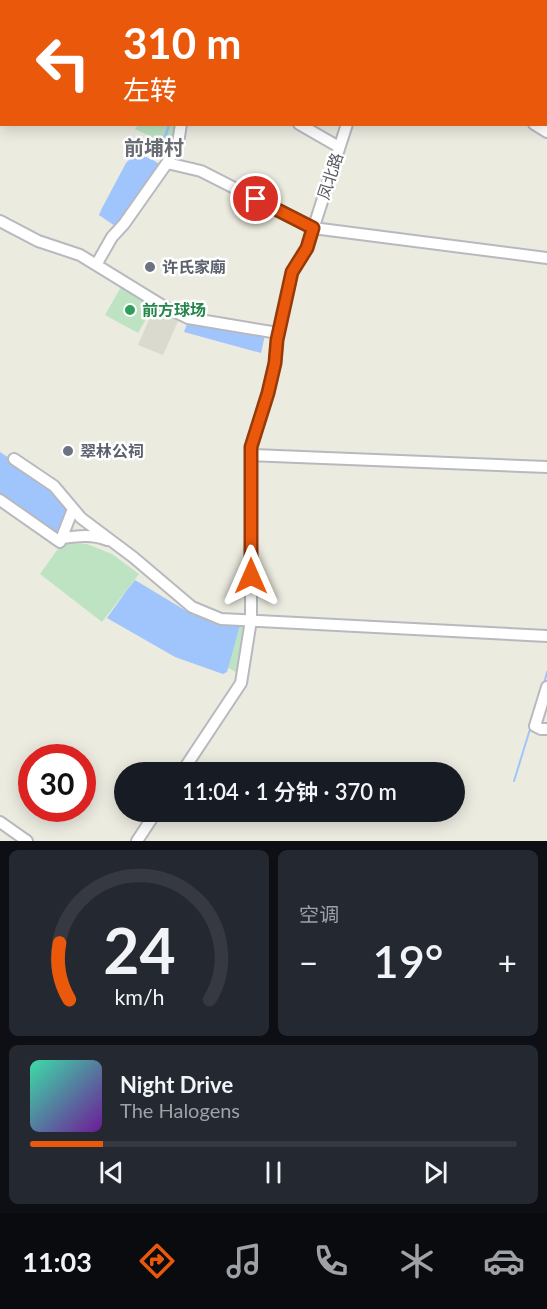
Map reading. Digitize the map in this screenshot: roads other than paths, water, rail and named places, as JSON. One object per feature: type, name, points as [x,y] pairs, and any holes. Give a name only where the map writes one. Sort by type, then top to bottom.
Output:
[{"type":"street","points":[[96,265],[112,237],[167,164],[178,143],[181,126]]},
{"type":"street","points":[[302,126],[339,147]]},
{"type":"street","name":"凤北路","points":[[189,762],[241,682],[251,620],[251,447],[268,393],[275,363],[278,333],[292,272],[307,248],[345,126]]},
{"type":"street","points":[[167,164],[201,171],[313,228],[547,258]]},
{"type":"street","points":[[0,221],[38,241],[80,255],[163,306],[188,318],[278,333]]},
{"type":"street","points":[[251,455],[547,467]]},
{"type":"street","points":[[14,459],[54,486],[81,518],[133,556],[192,607],[220,620],[547,636]]},
{"type":"street","points":[[0,500],[60,542],[73,509]]},
{"type":"street","points":[[63,538],[100,537],[114,543]]},
{"type":"street","points":[[547,687],[535,726],[547,729]]},
{"type":"street","points":[[0,822],[27,841]]},
{"type":"street","points":[[137,841],[149,822]]},
{"type":"water","points":[[167,126],[170,126],[159,157],[150,154],[158,140],[164,136]]},
{"type":"water","points":[[136,153],[161,165],[120,224],[115,226],[99,215],[126,163]]},
{"type":"water","points":[[188,321],[265,335],[261,353],[184,332]]},
{"type":"water","points":[[0,452],[53,487],[70,509],[62,532],[55,532],[0,494]]},
{"type":"water","points":[[135,580],[193,615],[240,625],[227,672],[223,674],[175,657],[107,618]]},
{"type":"waterway","points":[[544,684],[547,672]]},
{"type":"waterway","points":[[514,781],[531,726]]},
{"type":"place","name":"许氏家廟","points":[[150,267]]},
{"type":"place","name":"前方球场","points":[[130,310]]},
{"type":"place","name":"翠林公祠","points":[[68,451]]},
{"type":"district","name":"前埔村","points":[[154,148]]}]
